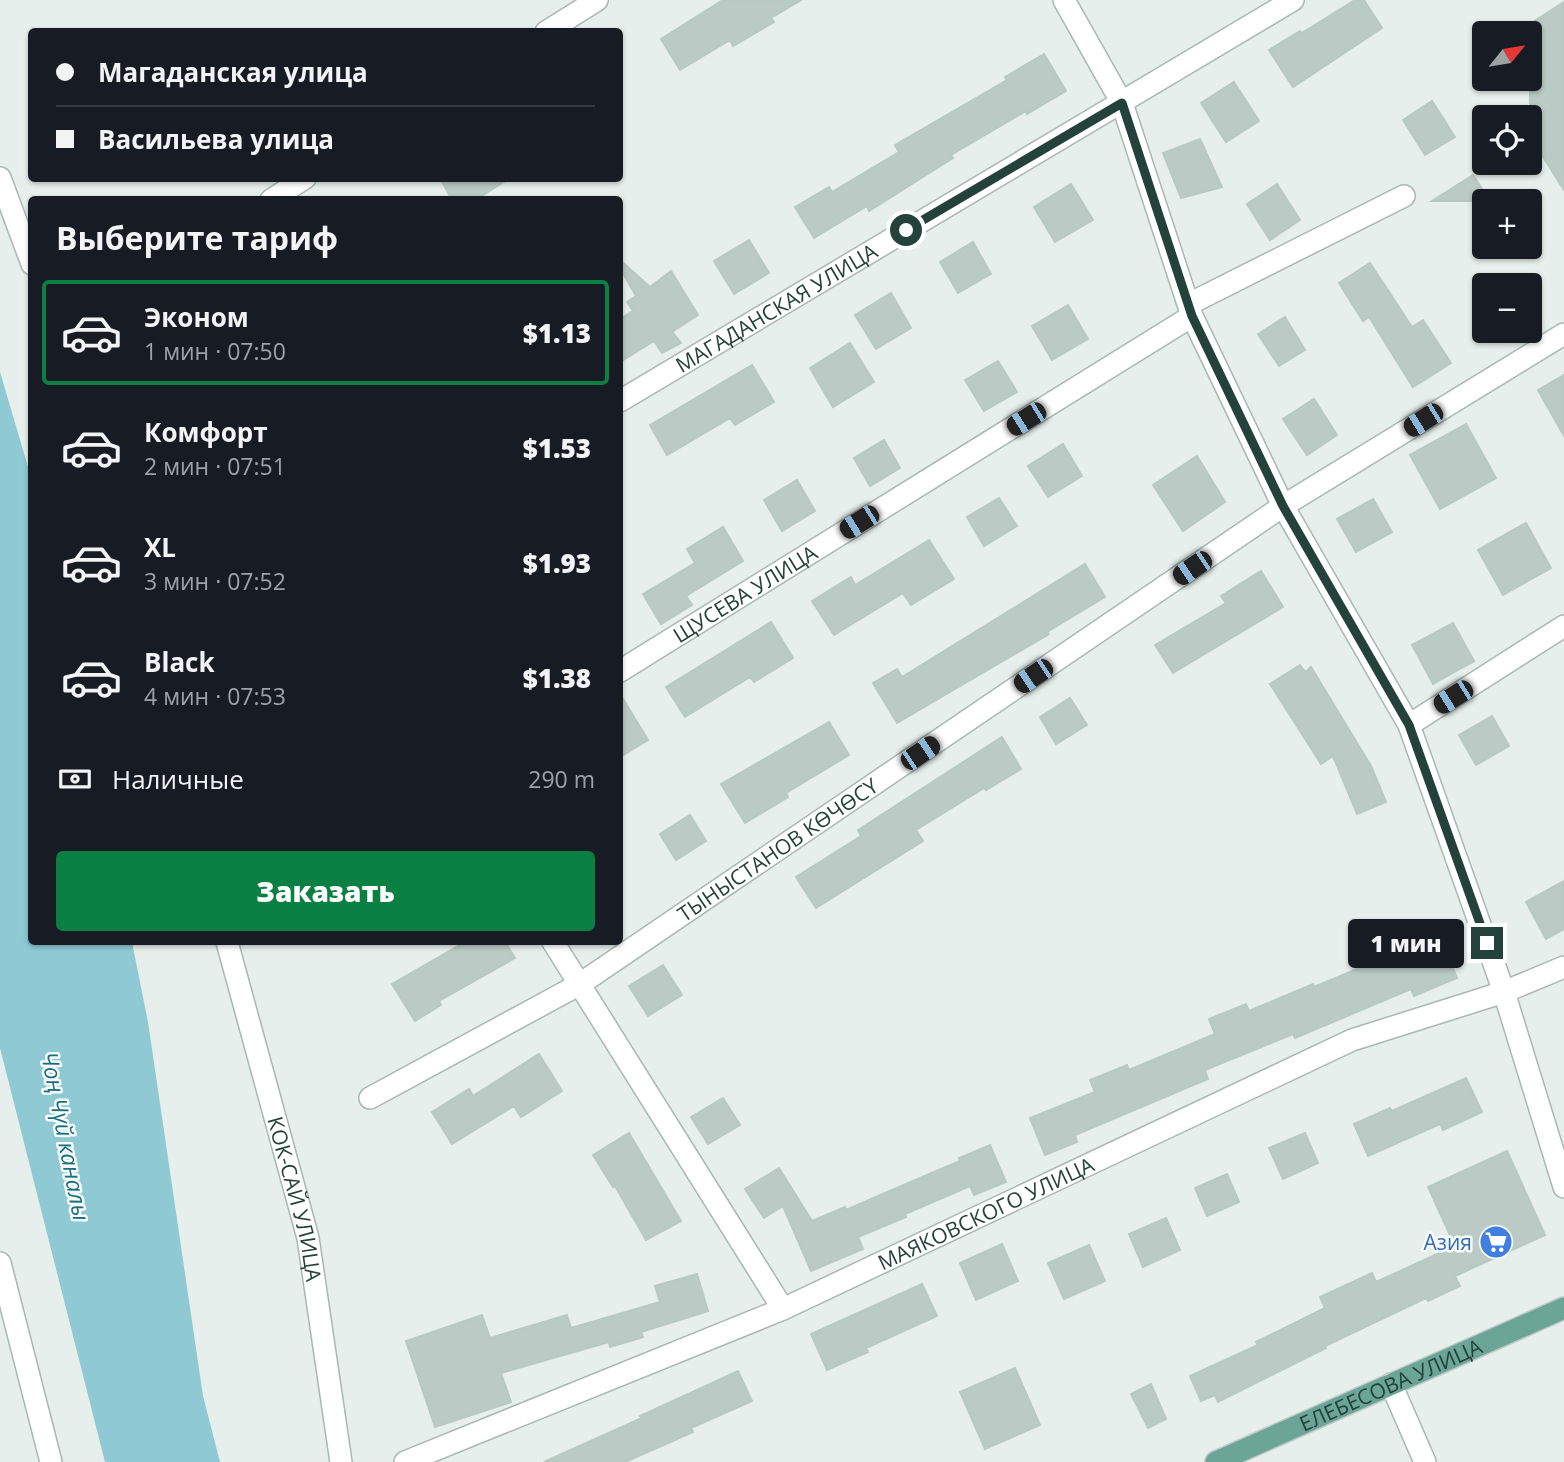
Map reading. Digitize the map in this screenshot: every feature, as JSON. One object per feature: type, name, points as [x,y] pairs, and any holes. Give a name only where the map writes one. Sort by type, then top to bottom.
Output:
[{"type":"main road","name":"ЕЛЕБЕСОВА УЛИЦА","points":[[1216,1462],[1564,1308]]},
{"type":"street","points":[[552,28],[597,0]]},
{"type":"street","points":[[1064,0],[1122,103],[1190,310],[1283,506],[1409,725],[1504,992],[1564,1186]]},
{"type":"street","name":"МАГАДАНСКАЯ УЛИЦА","points":[[623,399],[1293,0]]},
{"type":"street","points":[[0,178],[28,253]]},
{"type":"street","points":[[277,196],[299,182]]},
{"type":"street","name":"ЩУСЕВА УЛИЦА","points":[[623,669],[1190,310],[1404,196]]},
{"type":"street","name":"ТЫНЫСТАНОВ КӨЧӨСҮ","points":[[370,1098],[580,984],[1283,506],[1564,334]]},
{"type":"street","points":[[1409,725],[1564,626]]},
{"type":"street","name":"КОК-САЙ УЛИЦА","points":[[228,945],[308,1238],[341,1462]]},
{"type":"street","points":[[555,945],[783,1309]]},
{"type":"street","name":"МАЯКОВСКОГО УЛИЦА","points":[[405,1462],[783,1309],[1352,1040],[1504,992],[1564,967]]},
{"type":"street","points":[[0,1263],[51,1462]]},
{"type":"street","points":[[1391,1384],[1425,1462]]},
{"type":"water","name":"Чоң Чүй каналы","points":[[0,372],[28,467],[28,945],[133,945],[148,1022],[203,1396],[220,1462],[105,1462],[0,1048]]},
{"type":"building","points":[[723,0],[801,0],[771,18],[774,22],[733,46],[730,40],[680,70],[661,39]]},
{"type":"building","points":[[1355,0],[1364,0],[1382,28],[1293,87],[1269,50]]},
{"type":"building","points":[[1564,2],[1564,190],[1542,155],[1542,105],[1530,105],[1530,91],[1542,91],[1542,21],[1535,21]]},
{"type":"building","points":[[1044,54],[1066,91],[951,155],[953,158],[869,211],[867,206],[814,238],[795,207],[829,187],[832,192],[899,152],[895,145],[1007,80],[1005,77]]},
{"type":"building","points":[[1234,82],[1259,121],[1226,142],[1201,103]]},
{"type":"building","points":[[1432,101],[1455,137],[1425,155],[1403,120]]},
{"type":"building","points":[[1200,139],[1222,187],[1181,198],[1163,153]]},
{"type":"building","points":[[1473,175],[1482,189],[1472,189],[1472,201],[1432,201]]},
{"type":"building","points":[[442,182],[504,182],[481,196],[450,196]]},
{"type":"building","points":[[1071,184],[1093,220],[1055,242],[1034,207]]},
{"type":"building","points":[[1277,184],[1300,220],[1270,240],[1247,204]]},
{"type":"building","points":[[749,240],[769,273],[734,294],[714,261]]},
{"type":"building","points":[[973,242],[991,274],[958,293],[940,262]]},
{"type":"building","points":[[623,263],[650,287],[671,271],[698,315],[672,332],[681,343],[662,353],[654,341],[623,360],[623,317],[633,311],[627,302],[636,296],[623,273]]},
{"type":"building","points":[[1370,263],[1412,327],[1423,320],[1451,363],[1413,387],[1369,317],[1363,321],[1339,283]]},
{"type":"building","points":[[891,293],[911,328],[876,349],[855,315]]},
{"type":"building","points":[[1068,305],[1088,339],[1052,360],[1032,326]]},
{"type":"building","points":[[1285,317],[1305,350],[1279,366],[1258,334]]},
{"type":"building","points":[[850,343],[874,382],[833,407],[810,368]]},
{"type":"building","points":[[998,361],[1017,392],[984,411],[965,380]]},
{"type":"building","points":[[752,365],[774,402],[735,425],[730,418],[667,455],[650,425]]},
{"type":"building","points":[[1564,375],[1564,436],[1538,390]]},
{"type":"building","points":[[1314,399],[1337,435],[1307,455],[1283,419]]},
{"type":"building","points":[[1466,424],[1496,478],[1440,509],[1410,455]]},
{"type":"building","points":[[884,440],[900,468],[870,486],[854,458]]},
{"type":"building","points":[[1063,444],[1082,476],[1048,497],[1028,466]]},
{"type":"building","points":[[1197,456],[1225,502],[1183,531],[1153,485]]},
{"type":"building","points":[[797,480],[815,511],[782,531],[764,500]]},
{"type":"building","points":[[999,498],[1017,526],[984,546],[967,517]]},
{"type":"building","points":[[1373,499],[1392,532],[1356,552],[1337,519]]},
{"type":"building","points":[[1526,523],[1551,568],[1503,595],[1478,550]]},
{"type":"building","points":[[723,527],[743,561],[686,596],[692,605],[661,624],[643,594],[695,563],[687,549]]},
{"type":"building","points":[[929,540],[954,579],[911,605],[903,593],[834,635],[812,601],[851,577],[855,585]]},
{"type":"building","points":[[1085,564],[1105,597],[1047,632],[1049,634],[897,723],[873,683],[897,669],[902,677]]},
{"type":"building","points":[[1261,571],[1283,607],[1173,673],[1155,645],[1226,603],[1221,596]]},
{"type":"building","points":[[771,622],[793,658],[754,682],[750,677],[685,717],[666,687]]},
{"type":"building","points":[[1453,623],[1474,661],[1433,684],[1412,645]]},
{"type":"building","points":[[1300,665],[1305,672],[1311,667],[1371,766],[1386,802],[1357,814],[1333,756],[1321,764],[1270,684]]},
{"type":"building","points":[[1070,698],[1087,725],[1056,744],[1040,717]]},
{"type":"building","points":[[623,699],[648,740],[623,755]]},
{"type":"building","points":[[1492,716],[1509,746],[1476,765],[1459,735]]},
{"type":"building","points":[[829,722],[849,755],[786,793],[788,797],[745,823],[721,784]]},
{"type":"building","points":[[1002,737],[1021,769],[986,790],[984,788],[916,830],[923,841],[816,908],[796,877],[861,836],[858,830]]},
{"type":"building","points":[[690,815],[706,841],[676,860],[660,834]]},
{"type":"building","points":[[1564,881],[1564,929],[1546,939],[1526,902]]},
{"type":"building","points":[[1437,931],[1457,978],[1414,996],[1411,989],[1295,1038],[1293,1034],[1205,1070],[1208,1079],[1075,1135],[1077,1142],[1045,1155],[1030,1118],[1095,1092],[1090,1080],[1127,1065],[1129,1070],[1215,1034],[1209,1019],[1246,1004],[1249,1011],[1313,984],[1314,987],[1396,953],[1394,948]]},
{"type":"building","points":[[460,945],[507,945],[515,958],[439,1001],[441,1005],[415,1021],[392,984]]},
{"type":"building","points":[[663,965],[682,995],[648,1016],[629,986]]},
{"type":"building","points":[[539,1054],[562,1091],[521,1117],[514,1106],[452,1144],[432,1112],[469,1089],[473,1096]]},
{"type":"building","points":[[1466,1078],[1482,1112],[1443,1130],[1440,1124],[1368,1156],[1354,1124],[1390,1108],[1392,1111]]},
{"type":"building","points":[[723,1098],[740,1125],[708,1144],[691,1117]]},
{"type":"building","points":[[629,1133],[681,1221],[646,1240],[615,1186],[613,1187],[593,1155]]},
{"type":"building","points":[[1305,1133],[1318,1163],[1283,1179],[1269,1148]]},
{"type":"building","points":[[990,1145],[1006,1182],[974,1195],[970,1186],[905,1214],[906,1217],[858,1237],[863,1249],[811,1271],[783,1206],[764,1218],[745,1189],[779,1168],[812,1221],[845,1207],[846,1210],[960,1161],[959,1158]]},
{"type":"building","points":[[1507,1151],[1545,1235],[1455,1276],[1460,1286],[1428,1301],[1426,1298],[1325,1346],[1326,1348],[1218,1402],[1215,1395],[1201,1401],[1190,1376],[1258,1345],[1256,1342],[1325,1308],[1320,1297],[1372,1273],[1376,1282],[1455,1246],[1428,1187]]},
{"type":"building","points":[[1227,1174],[1239,1202],[1207,1216],[1195,1188]]},
{"type":"building","points":[[1166,1218],[1180,1250],[1143,1267],[1129,1234]]},
{"type":"building","points":[[1002,1244],[1018,1281],[976,1300],[960,1263]]},
{"type":"building","points":[[1089,1245],[1105,1281],[1064,1299],[1048,1263]]},
{"type":"building","points":[[697,1274],[708,1311],[641,1332],[643,1337],[610,1347],[609,1342],[501,1373],[511,1402],[435,1427],[406,1341],[482,1315],[490,1338],[567,1315],[571,1328],[660,1302],[655,1286]]},
{"type":"building","points":[[922,1284],[937,1316],[866,1348],[868,1352],[827,1370],[811,1334]]},
{"type":"building","points":[[1015,1368],[1040,1425],[985,1449],[960,1392]]},
{"type":"building","points":[[738,1371],[752,1401],[691,1428],[693,1432],[625,1462],[544,1462],[642,1418],[640,1416]]},
{"type":"building","points":[[1151,1384],[1166,1419],[1148,1428],[1131,1394]]},
{"type":"place","name":"Азия","points":[[1496,1242]]},
{"type":"route","points":[[906,230],[1122,103],[1192,316],[1283,506],[1409,725],[1487,943]]}]
